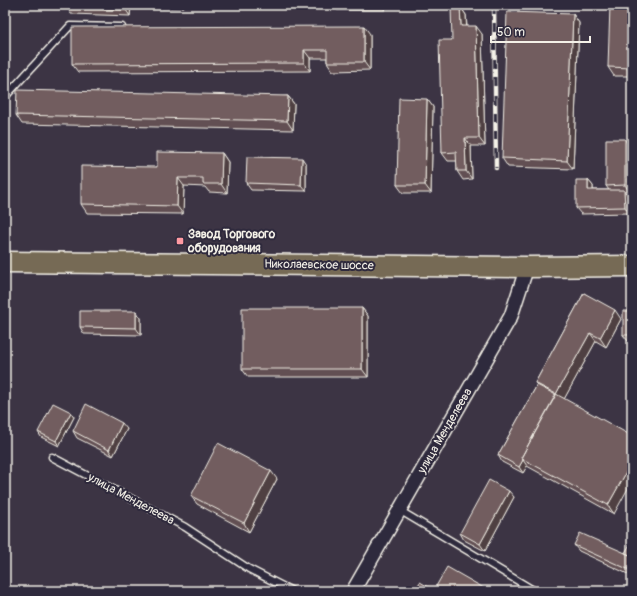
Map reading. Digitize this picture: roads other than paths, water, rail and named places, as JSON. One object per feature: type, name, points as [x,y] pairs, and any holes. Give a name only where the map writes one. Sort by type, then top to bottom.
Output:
[{"type":"main road","name":"Николаевское шоссе","points":[[5,262],[527,267],[632,266]]},
{"type":"street","name":"улица Менделеева","points":[[353,591],[511,316],[527,267]]},
{"type":"lane","points":[[5,97],[70,26],[125,27]]},
{"type":"lane","name":"улица Менделеева","points":[[52,457],[185,527],[249,569],[292,591]]},
{"type":"lane","points":[[399,510],[535,591]]},
{"type":"railway","points":[[494,5],[496,168]]},
{"type":"place","name":"Завод Торгового оборудования","points":[[180,241]]}]
